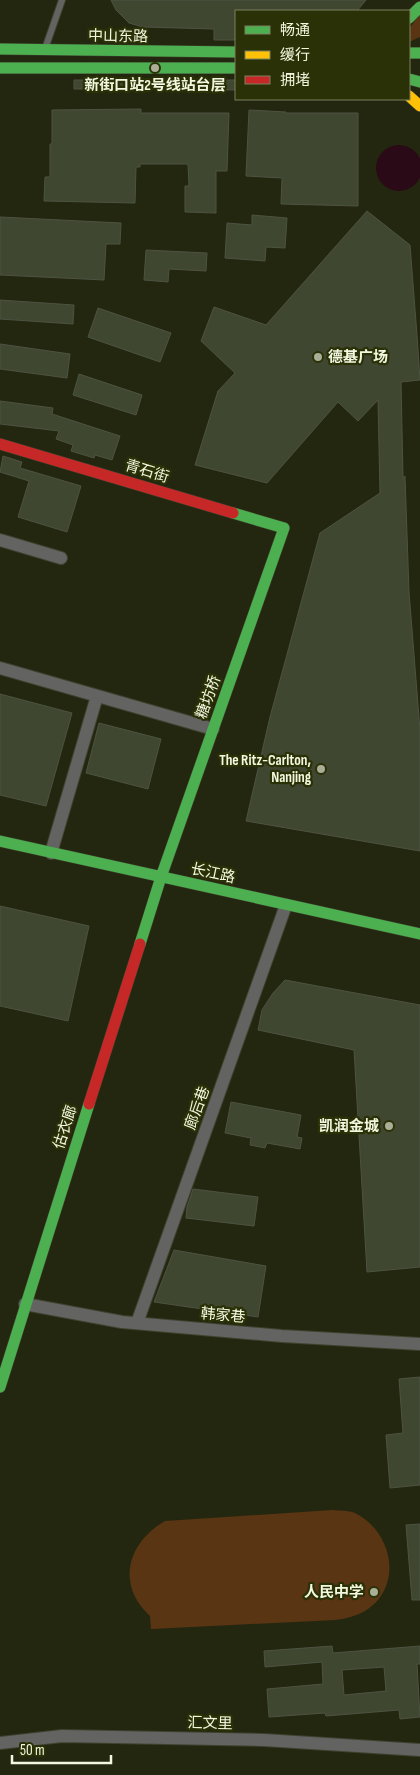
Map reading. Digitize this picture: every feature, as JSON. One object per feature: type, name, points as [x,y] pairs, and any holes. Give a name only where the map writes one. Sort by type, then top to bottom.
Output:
[{"type":"street","points":[[410,17],[420,7]]},
{"type":"street","name":"中山东路","points":[[0,50],[235,52]]},
{"type":"street","name":"中山东路","points":[[0,68],[235,68]]},
{"type":"street","points":[[410,97],[420,106]]},
{"type":"street","name":"青石街","points":[[0,444],[284,528]]},
{"type":"street","name":"糖坊桥","points":[[160,877],[284,528]]},
{"type":"street","points":[[0,540],[61,558]]},
{"type":"street","points":[[0,668],[213,729]]},
{"type":"street","points":[[51,853],[97,696]]},
{"type":"street","name":"长江路","points":[[0,842],[420,934]]},
{"type":"street","name":"估衣廊","points":[[0,1387],[160,877]]},
{"type":"street","name":"廊后巷","points":[[138,1323],[286,904]]},
{"type":"street","name":"韩家巷","points":[[25,1304],[122,1322],[282,1336],[420,1344]]},
{"type":"street","name":"汇文里","points":[[0,1743],[62,1736],[264,1740],[420,1750]]},
{"type":"lane","points":[[44,50],[62,0]]},
{"type":"shaded area","points":[[420,14],[420,37],[410,42],[410,28]]},
{"type":"shaded area","points":[[394,145],[404,145],[412,149],[420,159],[421,175],[418,181],[404,191],[394,191],[386,187],[376,173],[376,163],[380,155]]},
{"type":"shaded area","points":[[332,1510],[355,1513],[368,1522],[378,1533],[385,1546],[389,1560],[389,1574],[385,1588],[377,1601],[365,1611],[335,1620],[151,1629],[150,1616],[139,1604],[133,1591],[130,1565],[142,1541],[152,1530],[165,1521]]},
{"type":"building","points":[[111,0],[366,0],[358,10],[235,10],[235,40],[214,40],[214,29],[143,27],[129,23],[116,10]]},
{"type":"building","points":[[74,80],[235,80],[235,90],[74,89]]},
{"type":"building","points":[[141,109],[141,113],[229,113],[227,171],[216,171],[216,213],[185,212],[185,186],[189,186],[188,164],[140,164],[140,167],[136,167],[135,203],[44,201],[45,177],[50,177],[52,110]]},
{"type":"building","points":[[249,110],[286,113],[358,113],[358,206],[281,204],[282,178],[246,176]]},
{"type":"building","points":[[367,211],[410,245],[420,380],[401,382],[403,478],[405,476],[409,592],[420,730],[420,851],[246,821],[270,717],[320,533],[380,493],[378,400],[358,421],[338,402],[267,483],[195,465],[218,391],[235,373],[201,341],[214,307],[266,325]]},
{"type":"building","points":[[252,215],[287,218],[285,248],[266,247],[265,261],[225,258],[227,223],[252,225]]},
{"type":"building","points":[[0,217],[121,223],[120,244],[106,244],[104,280],[0,275]]},
{"type":"building","points":[[146,250],[207,253],[206,271],[169,269],[168,282],[144,280]]},
{"type":"building","points":[[0,300],[74,305],[73,324],[0,319]]},
{"type":"building","points":[[98,308],[171,333],[160,362],[88,337]]},
{"type":"building","points":[[0,344],[70,354],[67,378],[0,369]]},
{"type":"building","points":[[79,374],[142,395],[136,415],[73,395]]},
{"type":"building","points":[[0,401],[53,408],[52,414],[120,436],[112,460],[95,455],[94,458],[71,451],[73,445],[56,439],[59,431],[0,424]]},
{"type":"building","points":[[3,456],[22,462],[20,468],[81,486],[67,532],[18,517],[29,481],[0,472]]},
{"type":"building","points":[[0,694],[72,713],[46,806],[0,795]]},
{"type":"building","points":[[99,723],[161,739],[148,789],[86,773]]},
{"type":"building","points":[[0,906],[89,926],[68,1021],[0,1006]]},
{"type":"building","name":"凯润金城","points":[[285,980],[420,1005],[420,1267],[367,1272],[354,1050],[258,1030],[262,1010],[273,993]]},
{"type":"building","points":[[231,1102],[301,1115],[297,1137],[302,1138],[300,1149],[267,1143],[265,1148],[250,1145],[251,1138],[225,1133]]},
{"type":"building","points":[[193,1189],[258,1197],[254,1226],[186,1218],[187,1207]]},
{"type":"building","points":[[174,1250],[266,1266],[258,1317],[154,1302]]},
{"type":"building","points":[[420,1377],[420,1485],[390,1488],[386,1435],[403,1433],[399,1379]]},
{"type":"building","points":[[420,1524],[420,1600],[412,1600],[406,1525]]},
{"type":"building","points":[[332,1646],[333,1653],[420,1646],[420,1664],[417,1664],[420,1717],[400,1719],[399,1710],[326,1716],[325,1713],[269,1717],[267,1689],[323,1684],[322,1662],[265,1667],[264,1651]],"holes":[[[384,1667],[386,1691],[344,1695],[342,1670]]]},
{"type":"traffic: fast","points":[[410,17],[420,7]]},
{"type":"traffic: fast","points":[[0,49],[235,52]]},
{"type":"traffic: fast","points":[[410,53],[420,53]]},
{"type":"traffic: fast","points":[[0,68],[235,68]]},
{"type":"traffic: fast","points":[[410,79],[420,82]]},
{"type":"traffic: fast","points":[[140,944],[161,877],[284,528],[233,513]]},
{"type":"traffic: fast","points":[[0,841],[420,934]]},
{"type":"traffic: fast","points":[[0,1387],[89,1104]]},
{"type":"traffic: slow","points":[[410,97],[420,106]]},
{"type":"traffic: jam","points":[[0,444],[233,513]]},
{"type":"traffic: jam","points":[[89,1104],[140,944]]},
{"type":"place","name":"新街口站2号线站台层","points":[[155,68]]},
{"type":"place","name":"德基广场","points":[[318,357]]},
{"type":"place","name":"The Ritz-Carlton, Nanjing","points":[[321,769]]},
{"type":"place","name":"凯润金城","points":[[389,1126]]},
{"type":"place","name":"人民中学","points":[[374,1592]]}]
